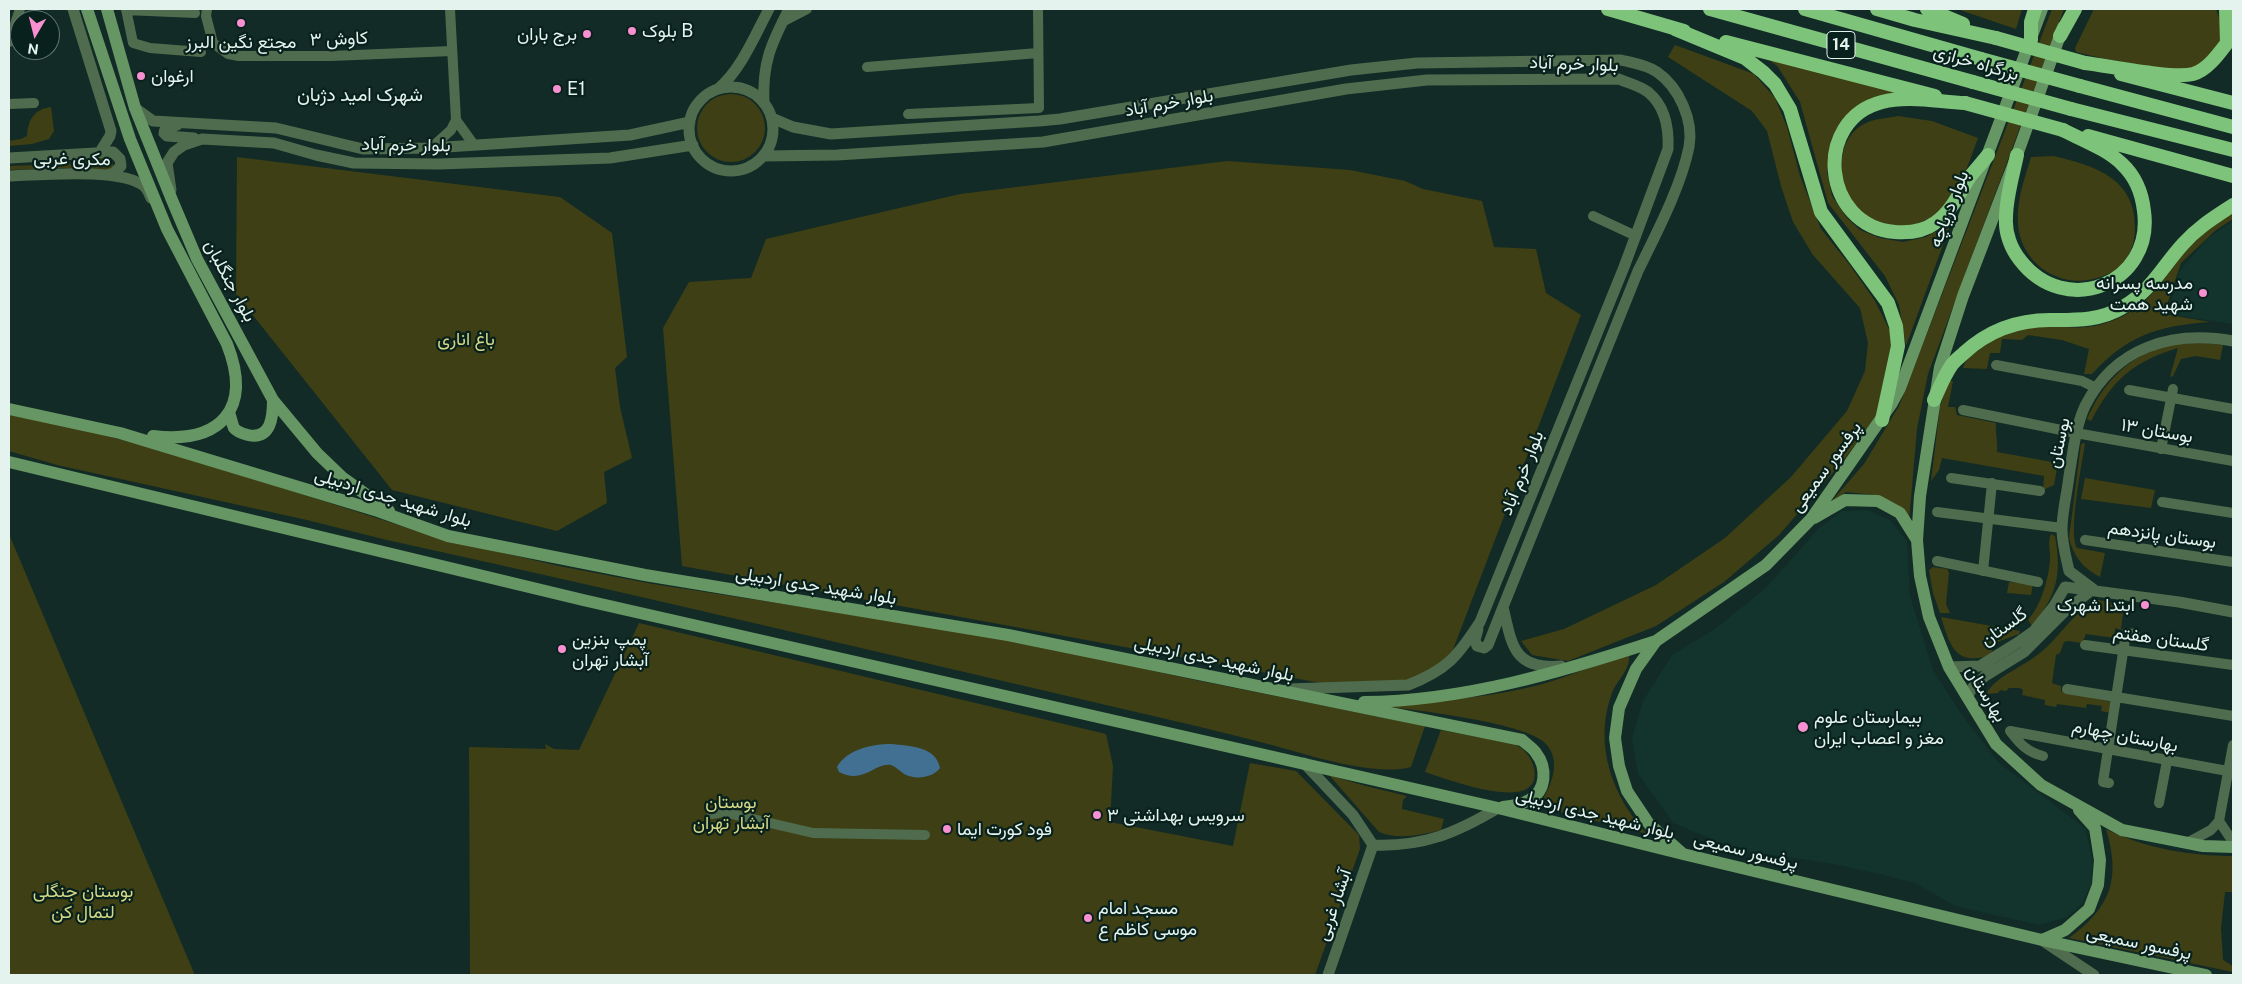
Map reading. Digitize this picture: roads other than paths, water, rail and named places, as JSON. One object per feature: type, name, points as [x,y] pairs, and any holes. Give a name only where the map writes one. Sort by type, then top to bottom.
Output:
[{"type":"highway","points":[[1608,9],[1675,29],[1965,103],[2233,176]]},
{"type":"highway","name":"بزرگراه خرازی","points":[[1710,9],[2071,109],[2233,150]]},
{"type":"highway","name":"بزرگراه خرازی","points":[[1805,9],[2233,127]]},
{"type":"highway","points":[[1877,9],[1915,20],[1996,38],[2085,62],[2146,82],[2233,103]]},
{"type":"highway","points":[[1927,9],[1996,38]]},
{"type":"highway","points":[[2030,40],[2031,22],[2035,9]]},
{"type":"highway","points":[[2060,36],[2075,9]]},
{"type":"highway","points":[[2085,62],[2171,74],[2193,74],[2205,67],[2227,43],[2226,9]]},
{"type":"highway","points":[[1675,29],[1744,58],[1775,84],[1790,108],[1821,212],[1888,303],[1896,326],[1898,346],[1882,420]]},
{"type":"highway","points":[[1965,103],[1897,100],[1881,102],[1866,108],[1856,116],[1839,139],[1834,154],[1835,176],[1843,201],[1851,212],[1875,228],[1899,233],[1924,228],[1934,224],[1945,214],[1970,177],[1988,155]]},
{"type":"highway","points":[[2017,155],[2006,219],[2014,252],[2029,272],[2050,287],[2078,291],[2102,286],[2122,275],[2135,258],[2144,237],[2146,221],[2138,185],[2122,164],[2098,148],[2063,130]]},
{"type":"highway","points":[[1934,400],[1951,365],[1974,344],[1991,332],[2028,321],[2094,318],[2121,308],[2134,300],[2147,290],[2194,232],[2206,221],[2233,204]]},
{"type":"main road","name":"بلوار جنگلبان","points":[[87,9],[130,139],[167,229],[227,344],[234,362],[236,379],[234,400],[230,413]]},
{"type":"main road","name":"بلوار جنگلبان","points":[[107,9],[135,108],[197,259],[273,400],[317,453],[342,478],[401,520]]},
{"type":"main road","name":"بلوار دریاچه","points":[[1882,420],[1900,388],[2042,9]]},
{"type":"main road","points":[[1934,400],[1940,367],[1962,296],[2017,155],[2070,9]]},
{"type":"main road","points":[[120,433],[176,439],[200,435],[215,427],[230,413],[234,428],[243,434],[254,436],[264,433],[270,427],[273,414],[273,400]]},
{"type":"main road","name":"بهارستان","points":[[1934,400],[1920,496],[1917,540],[1920,576],[1929,617],[1949,667],[1996,744],[2041,785],[2122,830],[2203,846],[2233,847]]},
{"type":"main road","name":"بلوار شهید جدی اردبیلی","points":[[9,409],[120,433],[448,536],[645,575],[1008,635],[1522,740],[1536,752],[1544,768],[1543,784],[1531,800],[1515,806],[1498,808]]},
{"type":"main road","name":"پرفسور سمیعی","points":[[1882,420],[1811,519],[1766,565],[1656,641],[1636,669],[1619,708],[1615,738],[1619,766],[1627,791],[1649,824],[1683,854],[2042,940],[2206,975]]},
{"type":"main road","name":"بلوار شهید جدی اردبیلی","points":[[9,462],[584,600],[1304,763],[1498,808],[1683,854]]},
{"type":"main road","points":[[1811,519],[1845,500],[1878,501],[1900,513],[1917,540]]},
{"type":"main road","points":[[1333,702],[1397,702],[1462,694],[1583,665],[1656,641]]},
{"type":"main road","points":[[2042,940],[2065,930],[2089,909],[2098,885],[2100,860],[2095,828],[2072,802]]},
{"type":"street","points":[[9,42],[20,9]]},
{"type":"street","name":"مکری غربی","points":[[9,158],[100,152],[110,136],[111,131],[73,9]]},
{"type":"street","points":[[195,13],[126,9],[133,43],[150,48],[201,52]]},
{"type":"street","name":"کاوش ۳","points":[[207,9],[206,16],[213,43],[228,54],[271,57],[452,51]]},
{"type":"street","points":[[431,148],[451,130],[456,120],[450,9]]},
{"type":"street","points":[[717,90],[730,87],[754,94],[764,103],[772,118],[772,138],[763,156],[752,165],[739,170],[725,170],[711,166],[700,157],[692,145],[690,122],[699,102],[726,82],[769,9]]},
{"type":"street","points":[[764,103],[766,62],[789,9]]},
{"type":"street","points":[[782,22],[807,9]]},
{"type":"street","points":[[1038,9],[1039,121]]},
{"type":"street","points":[[867,67],[1038,53]]},
{"type":"street","name":"بلوار خرم آباد","points":[[763,156],[836,155],[1043,142],[1346,89],[1427,80],[1619,80],[1647,92],[1660,107],[1669,133],[1668,150],[1624,267],[1480,622],[1475,640],[1476,646],[1484,648],[1488,645],[1638,271],[1664,217],[1689,145],[1686,112],[1669,83],[1657,72],[1621,60],[1417,63],[1351,70],[1039,121],[831,134],[793,128],[772,118]]},
{"type":"street","points":[[9,104],[34,103]]},
{"type":"street","name":"بلوار خرم آباد","points":[[135,108],[152,121],[276,128],[362,149],[431,148],[630,135],[690,122]]},
{"type":"street","points":[[908,114],[1039,108]]},
{"type":"street","points":[[965,111],[965,126]]},
{"type":"street","points":[[456,120],[474,145]]},
{"type":"street","points":[[184,124],[165,128],[164,133],[168,136],[202,139]]},
{"type":"street","name":"بلوار خرم آباد","points":[[172,200],[167,163],[174,152],[184,144],[202,139],[274,143],[354,163],[439,164],[610,158],[692,145]]},
{"type":"street","points":[[100,152],[113,152],[120,159],[119,170],[106,175]]},
{"type":"street","name":"مکری غربی","points":[[9,176],[59,174],[106,175],[126,178],[146,188],[167,229]]},
{"type":"street","points":[[1593,216],[1636,236]]},
{"type":"street","points":[[1624,267],[1638,271]]},
{"type":"street","name":"بوستان","points":[[2065,587],[2069,571],[2062,528],[2076,433],[2085,408],[2096,388],[2113,369],[2137,352],[2157,343],[2182,337],[2208,336],[2233,340]]},
{"type":"street","points":[[1996,366],[2082,381],[2096,388]]},
{"type":"street","points":[[2129,390],[2172,394],[2233,409]]},
{"type":"street","points":[[2162,449],[2172,394]]},
{"type":"street","name":"بوستان ۱۳","points":[[1964,410],[2076,433],[2233,461]]},
{"type":"street","points":[[1951,478],[2040,491]]},
{"type":"street","points":[[1983,571],[1992,483]]},
{"type":"street","points":[[2162,502],[2233,513]]},
{"type":"street","points":[[1937,512],[2062,528]]},
{"type":"street","name":"بوستان پانزدهم","points":[[2085,540],[2233,562]]},
{"type":"street","points":[[1937,561],[2038,582]]},
{"type":"street","points":[[2069,571],[2093,589]]},
{"type":"street","points":[[2065,587],[2093,589],[2233,612]]},
{"type":"street","name":"گلستان","points":[[1949,667],[1980,666],[2017,643],[2034,631],[2054,606],[2065,587]]},
{"type":"street","name":"گلستان","points":[[1967,697],[1973,687],[1985,676],[2024,652],[2063,613],[2093,589]]},
{"type":"street","points":[[1503,607],[1510,640],[1520,656],[1532,665],[1543,668],[1583,665]]},
{"type":"street","name":"بلوار خرم آباد","points":[[1278,690],[1408,685],[1426,678],[1446,666],[1460,653],[1480,622]]},
{"type":"street","points":[[2109,783],[2103,782],[2126,633],[2135,634]]},
{"type":"street","name":"گلستان هفتم","points":[[2085,645],[2233,665]]},
{"type":"street","points":[[2068,689],[2233,716]]},
{"type":"street","name":"بهارستان چهارم","points":[[2043,756],[2032,754],[2021,745],[2010,731],[2230,772]]},
{"type":"street","points":[[2187,843],[2211,830],[2219,822],[2230,772],[2233,745]]},
{"type":"street","points":[[2160,803],[2167,760]]},
{"type":"street","points":[[1304,763],[1353,815],[1373,845],[1414,844],[1440,837],[1498,808]]},
{"type":"street","points":[[712,814],[723,812],[813,833],[924,835]]},
{"type":"street","points":[[2219,822],[2233,842]]},
{"type":"street","name":"آبشار غربی","points":[[1328,975],[1373,845]]},
{"type":"street","points":[[2042,940],[2094,975]]},
{"type":"water","points":[[891,744],[921,748],[933,755],[940,768],[933,774],[924,777],[908,776],[891,765],[885,765],[855,776],[839,772],[837,767],[841,761],[854,752],[876,745]]},
{"type":"place","name":"مجتع نگین البرز","points":[[241,23]]},
{"type":"place","name":"بلوک B","points":[[632,31]]},
{"type":"place","name":"برج باران","points":[[587,34]]},
{"type":"place","name":"ارغوان","points":[[141,76]]},
{"type":"place","name":"E1","points":[[557,89]]},
{"type":"place","name":"مدرسه پسرانه شهید همت","points":[[2203,293]]},
{"type":"place","name":"ابتدا شهرک","points":[[2145,605]]},
{"type":"place","name":"پمپ بنزین آبشار تهران","points":[[562,649]]},
{"type":"place","name":"بیمارستان علوم مغز و اعصاب ایران","points":[[1803,727]]},
{"type":"place","name":"سرویس بهداشتی ۳","points":[[1097,815]]},
{"type":"place","name":"فود کورت ایما","points":[[947,829]]},
{"type":"place","name":"مسجد امام موسی کاظم ع","points":[[1088,918]]},
{"type":"district","name":"شهرک امید دژبان","points":[[360,95]]},
{"type":"park label","name":"باغ اناری","points":[[466,339]]},
{"type":"park label","name":"بوستان آبشار تهران","points":[[731,812]]},
{"type":"park label","name":"بوستان جنگلی لتمال کن","points":[[83,901]]}]
